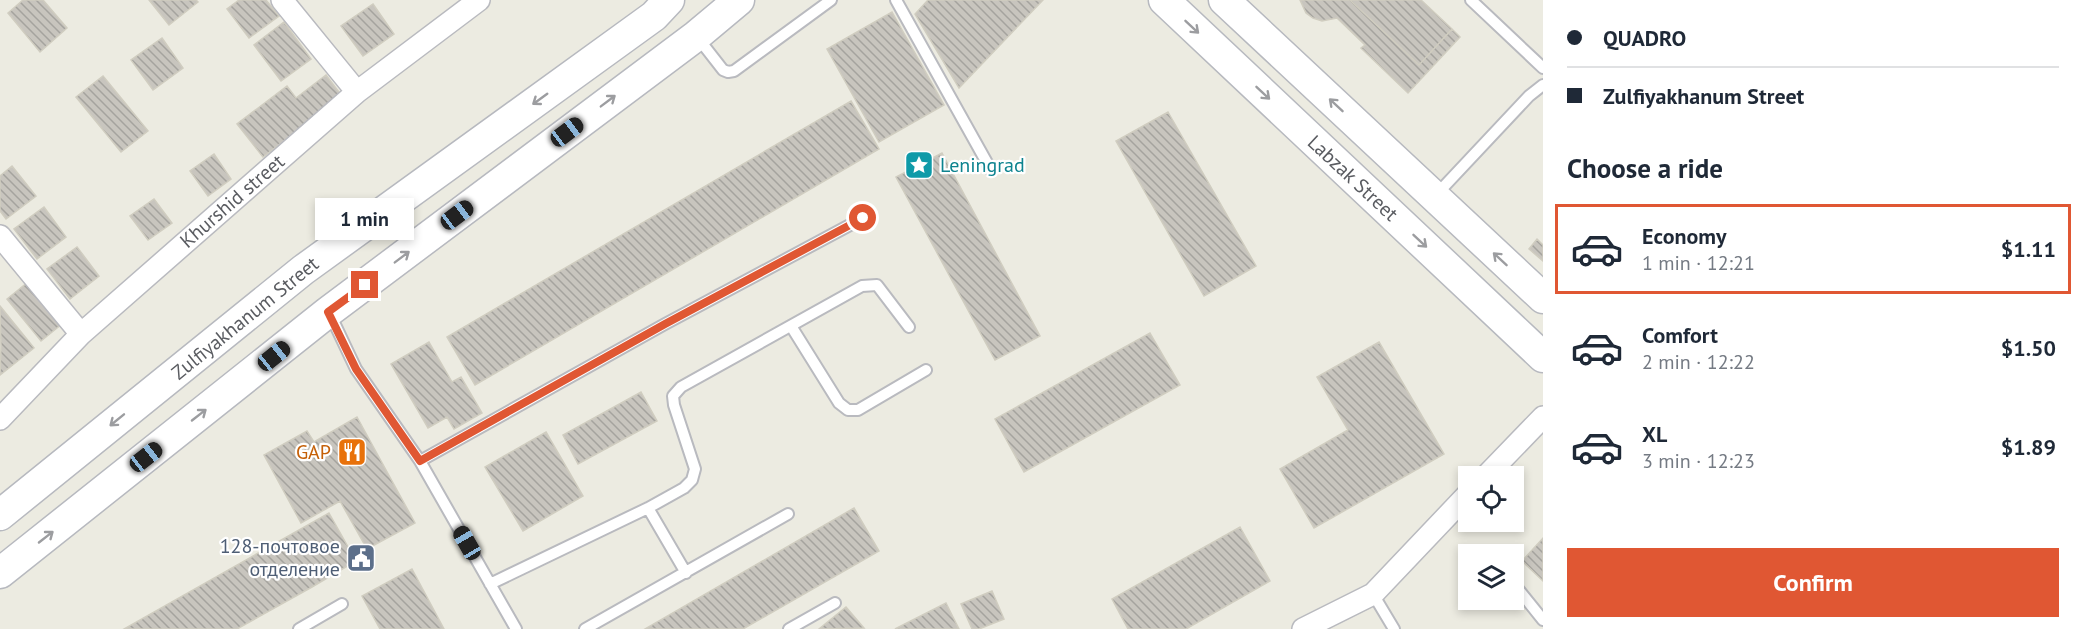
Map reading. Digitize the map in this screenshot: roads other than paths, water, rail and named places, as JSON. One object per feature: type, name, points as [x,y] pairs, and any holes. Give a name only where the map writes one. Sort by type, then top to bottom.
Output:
[{"type":"main road","name":"Zulfiyakhanum Street","points":[[0,515],[303,270],[654,16],[669,0]]},
{"type":"main road","points":[[0,573],[328,312],[696,36],[740,0]]},
{"type":"main road","name":"Labzak Street","points":[[1164,0],[1543,357]]},
{"type":"main road","points":[[1224,0],[1543,298]]},
{"type":"street","points":[[282,0],[357,92]]},
{"type":"street","name":"Khurshid street","points":[[0,419],[81,334],[357,92],[479,0]]},
{"type":"street","points":[[0,236],[81,334]]},
{"type":"street","points":[[1496,466],[1543,417]]},
{"type":"street","points":[[1303,629],[1373,594],[1458,505]]},
{"type":"lane","points":[[696,36],[723,70],[734,71],[831,0]]},
{"type":"lane","points":[[896,0],[991,170]]},
{"type":"lane","points":[[1471,0],[1543,68]]},
{"type":"lane","points":[[1434,197],[1529,96],[1543,85]]},
{"type":"lane","points":[[420,461],[665,324],[863,218]]},
{"type":"lane","points":[[490,584],[648,508],[684,488],[692,480],[695,469],[674,405],[673,396],[681,387],[862,286],[877,285],[909,327]]},
{"type":"lane","points":[[328,312],[356,369],[420,461],[516,629]]},
{"type":"lane","points":[[791,326],[839,403],[848,410],[858,410],[926,370]]},
{"type":"lane","points":[[648,508],[686,573]]},
{"type":"lane","points":[[585,629],[788,514]]},
{"type":"lane","points":[[1373,594],[1394,629]]},
{"type":"lane","points":[[1524,596],[1543,620]]},
{"type":"lane","points":[[789,629],[835,603]]},
{"type":"lane","points":[[299,629],[342,604]]},
{"type":"place","name":"Leningrad","points":[[919,165]]},
{"type":"place","name":"GAP","points":[[352,452]]},
{"type":"place","name":"128-почтовое отделение","points":[[361,558]]}]
